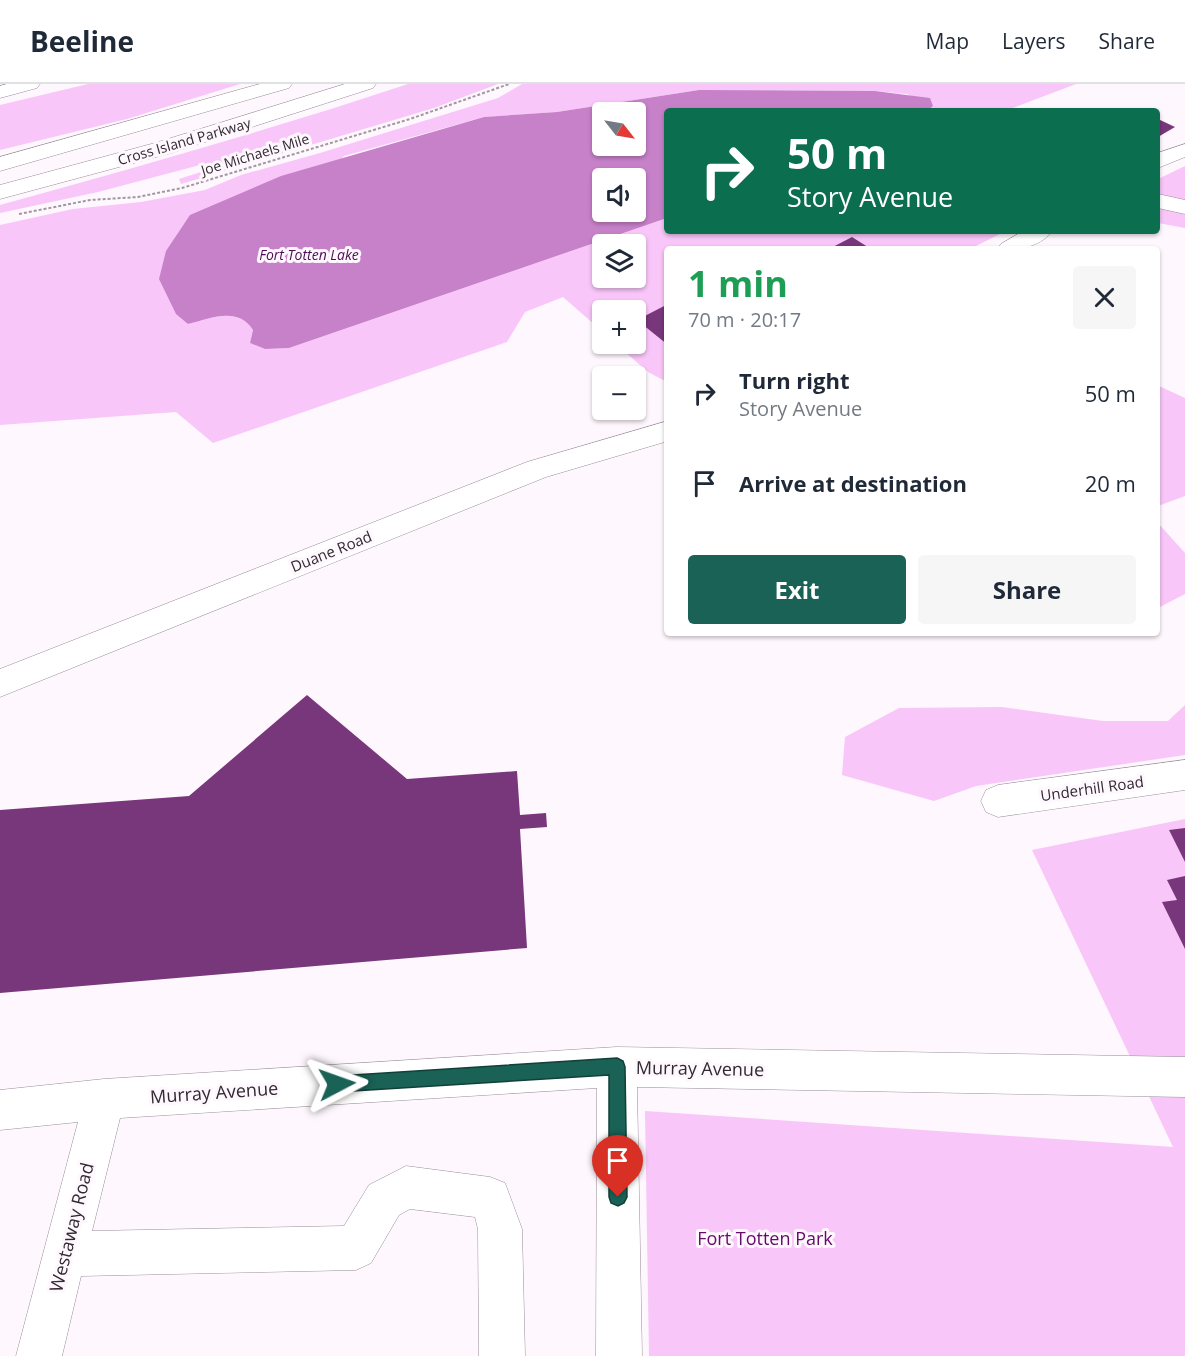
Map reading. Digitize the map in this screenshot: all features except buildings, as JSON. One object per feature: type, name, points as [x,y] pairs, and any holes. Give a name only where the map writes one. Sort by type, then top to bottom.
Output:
[{"type":"main road","points":[[0,92],[30,84]]},
{"type":"main road","points":[[212,105],[267,84]]},
{"type":"main road","name":"Cross Island Parkway","points":[[0,164],[282,84]]},
{"type":"main road","name":"Cross Island Parkway","points":[[0,192],[163,148],[366,84]]},
{"type":"main road","points":[[1160,161],[1185,150]]},
{"type":"main road","points":[[1160,201],[1185,207]]},
{"type":"main road","points":[[1014,246],[1035,234]]},
{"type":"main road","name":"Duane Road","points":[[0,683],[537,469],[664,432]]},
{"type":"main road","name":"Underhill Road","points":[[998,801],[1185,775]]},
{"type":"main road","points":[[617,1067],[619,1356]]},
{"type":"main road","name":"Murray Avenue","points":[[0,1110],[104,1098],[617,1067],[1185,1077]]},
{"type":"main road","name":"Westaway Road","points":[[39,1356],[104,1098]]},
{"type":"main road","points":[[64,1255],[356,1248],[384,1200],[406,1187],[490,1198],[500,1229],[502,1356]]},
{"type":"path","name":"Joe Michaels Mile","points":[[10,215],[90,200],[138,197],[182,188],[410,119],[509,84]]},
{"type":"green space","points":[[88,84],[240,84],[127,119],[0,150],[0,105]]},
{"type":"green space","points":[[408,84],[498,84],[434,108],[181,184],[179,179],[204,171],[200,165],[98,192],[0,213],[0,205],[256,132]]},
{"type":"green space","points":[[522,84],[1076,84],[1013,108],[931,108],[933,106],[907,94],[875,91],[699,90],[622,102],[592,102],[592,107],[557,112],[484,117],[344,156],[188,324],[215,317],[232,316],[240,318],[253,330],[250,343],[265,349],[289,348],[592,244],[592,288],[646,288],[646,234],[620,234],[664,219],[664,234],[1000,234],[976,246],[664,246],[664,380],[648,372],[646,366],[641,366],[627,354],[646,354],[646,300],[592,300],[592,322],[563,297],[525,312],[507,342],[213,443],[176,412],[0,425],[0,225],[73,209],[141,202],[205,190],[241,175],[498,98]]},
{"type":"green space","points":[[1185,166],[1185,228],[1160,223],[1160,178]]},
{"type":"green space","points":[[1160,386],[1185,398],[1185,496],[1160,505]]},
{"type":"green space","points":[[1160,525],[1185,553],[1185,594],[1160,607]]},
{"type":"green space","points":[[1185,705],[1185,755],[976,786],[934,801],[842,775],[845,737],[899,708],[1002,707],[1103,721],[1168,721]]},
{"type":"green space","name":"Fort Totten Park","points":[[1185,819],[1185,1356],[649,1356],[645,1111],[1173,1147],[1032,850]]},
{"type":"water","name":"Fort Totten Lake","points":[[699,90],[875,91],[930,98],[933,106],[931,108],[664,108],[664,219],[620,234],[592,234],[592,244],[289,348],[265,349],[250,343],[253,330],[240,318],[232,316],[215,317],[188,324],[176,314],[159,279],[166,251],[190,215],[281,176],[484,117],[557,112],[592,107],[592,156],[646,156],[646,102],[622,102]]},
{"type":"route","points":[[337,1084],[617,1067],[618,1197]]}]
